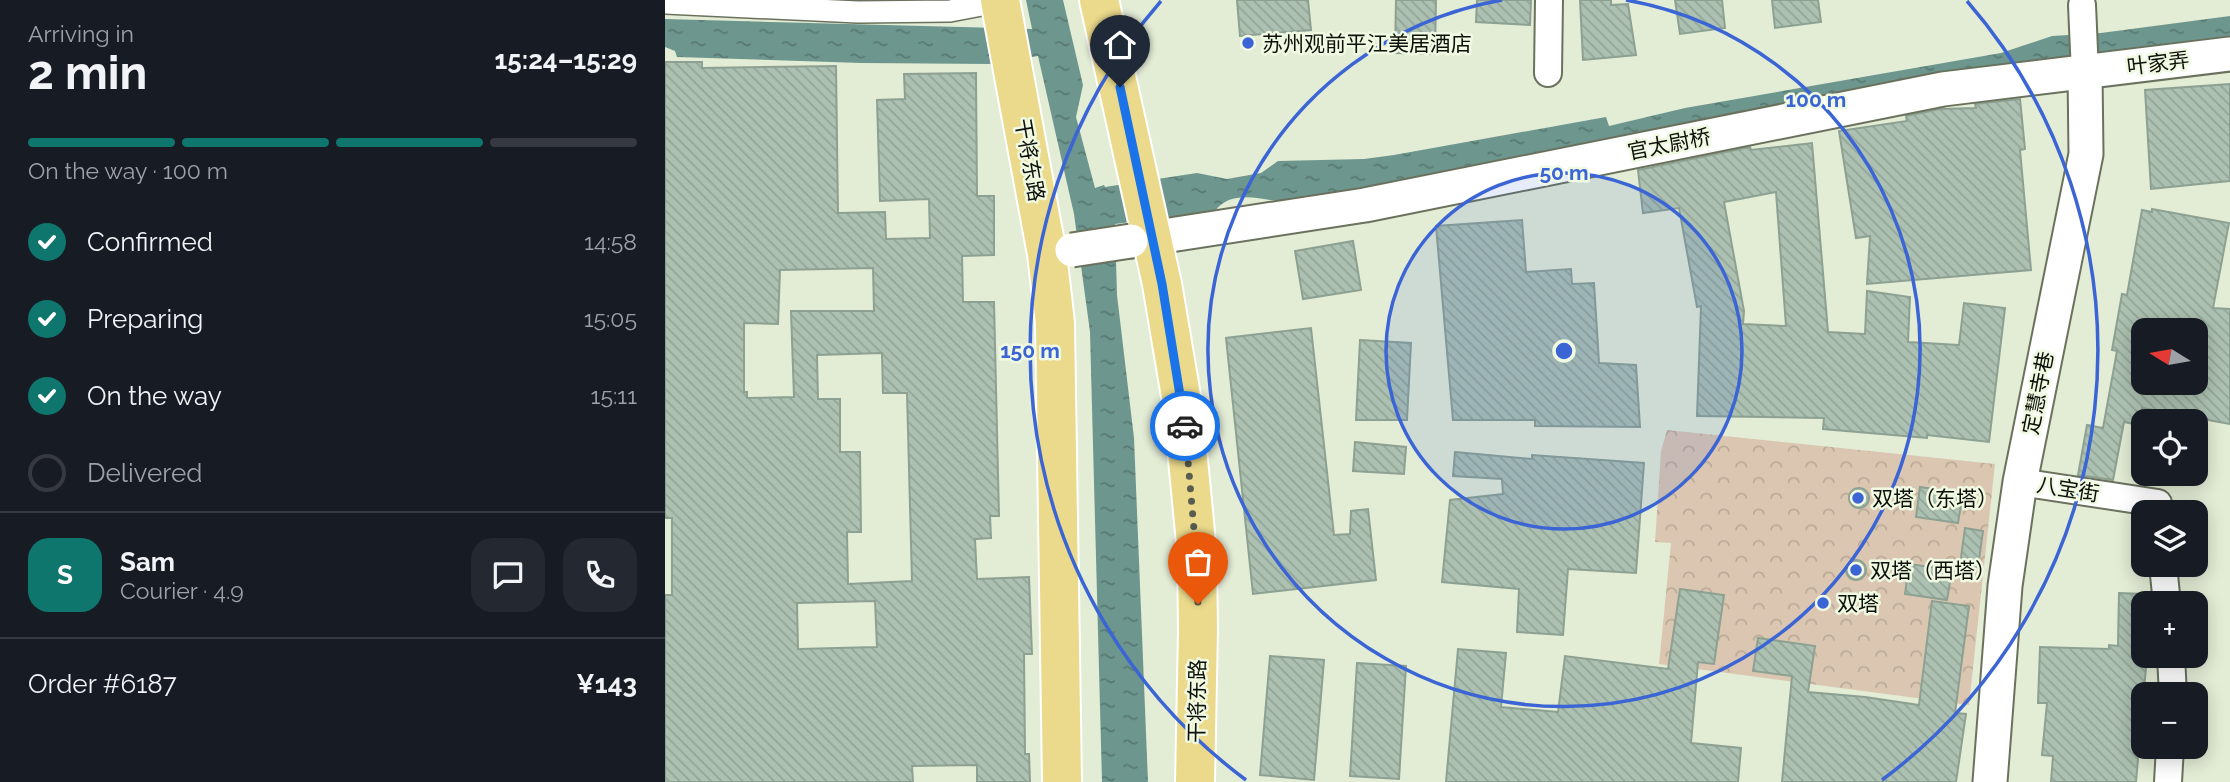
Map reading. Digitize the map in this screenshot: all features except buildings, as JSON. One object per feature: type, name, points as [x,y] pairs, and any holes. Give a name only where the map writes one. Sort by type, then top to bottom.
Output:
[{"type":"main road","name":"干将东路","points":[[1100,0],[1135,157],[1144,235],[1162,284],[1183,408],[1196,553],[1198,630],[1195,782]]},
{"type":"main road","name":"干将东路","points":[[1003,4],[1013,69],[1060,252],[1055,323],[1062,782]]},
{"type":"street","points":[[1548,73],[1549,0]]},
{"type":"street","points":[[665,3],[858,12],[950,11],[1003,4]]},
{"type":"street","name":"定慧寺巷","points":[[1990,782],[2005,586],[2020,482],[2086,154],[2083,17]]},
{"type":"street","name":"叶家弄","points":[[2085,67],[2230,54]]},
{"type":"street","name":"官太尉桥","points":[[1060,252],[1144,235],[1364,205],[1943,89],[2085,67]]},
{"type":"street","name":"八宝街","points":[[2020,482],[2131,503]]},
{"type":"street","points":[[2168,782],[2169,759]]},
{"type":"green space","name":"双塔","points":[[1667,430],[1995,464],[1969,705],[1659,664],[1671,543],[1655,542],[1661,451]]},
{"type":"water","points":[[1026,0],[1063,0],[1083,85],[1076,117],[1095,188],[1197,173],[1227,179],[1261,173],[1278,161],[1364,159],[1394,155],[1606,117],[1609,126],[1685,108],[2001,53],[2052,36],[2101,33],[2230,16],[2230,48],[1277,201],[1235,198],[1215,211],[1115,224],[1117,295],[1134,438],[1148,782],[1102,782],[1090,332],[1074,214],[1038,56],[992,64],[861,63],[677,57],[675,51],[665,47],[665,19],[1032,29]]},
{"type":"way so far","points":[[1185,426],[1198,604]]},
{"type":"place","name":"苏州观前平江美居酒店","points":[[1248,43]]},
{"type":"place","name":"双塔（东塔）","points":[[1858,498]]},
{"type":"place","name":"双塔（西塔）","points":[[1856,570]]},
{"type":"place","name":"双塔","points":[[1823,603]]},
{"type":"route","points":[[1120,87],[1162,284],[1185,426]]}]
